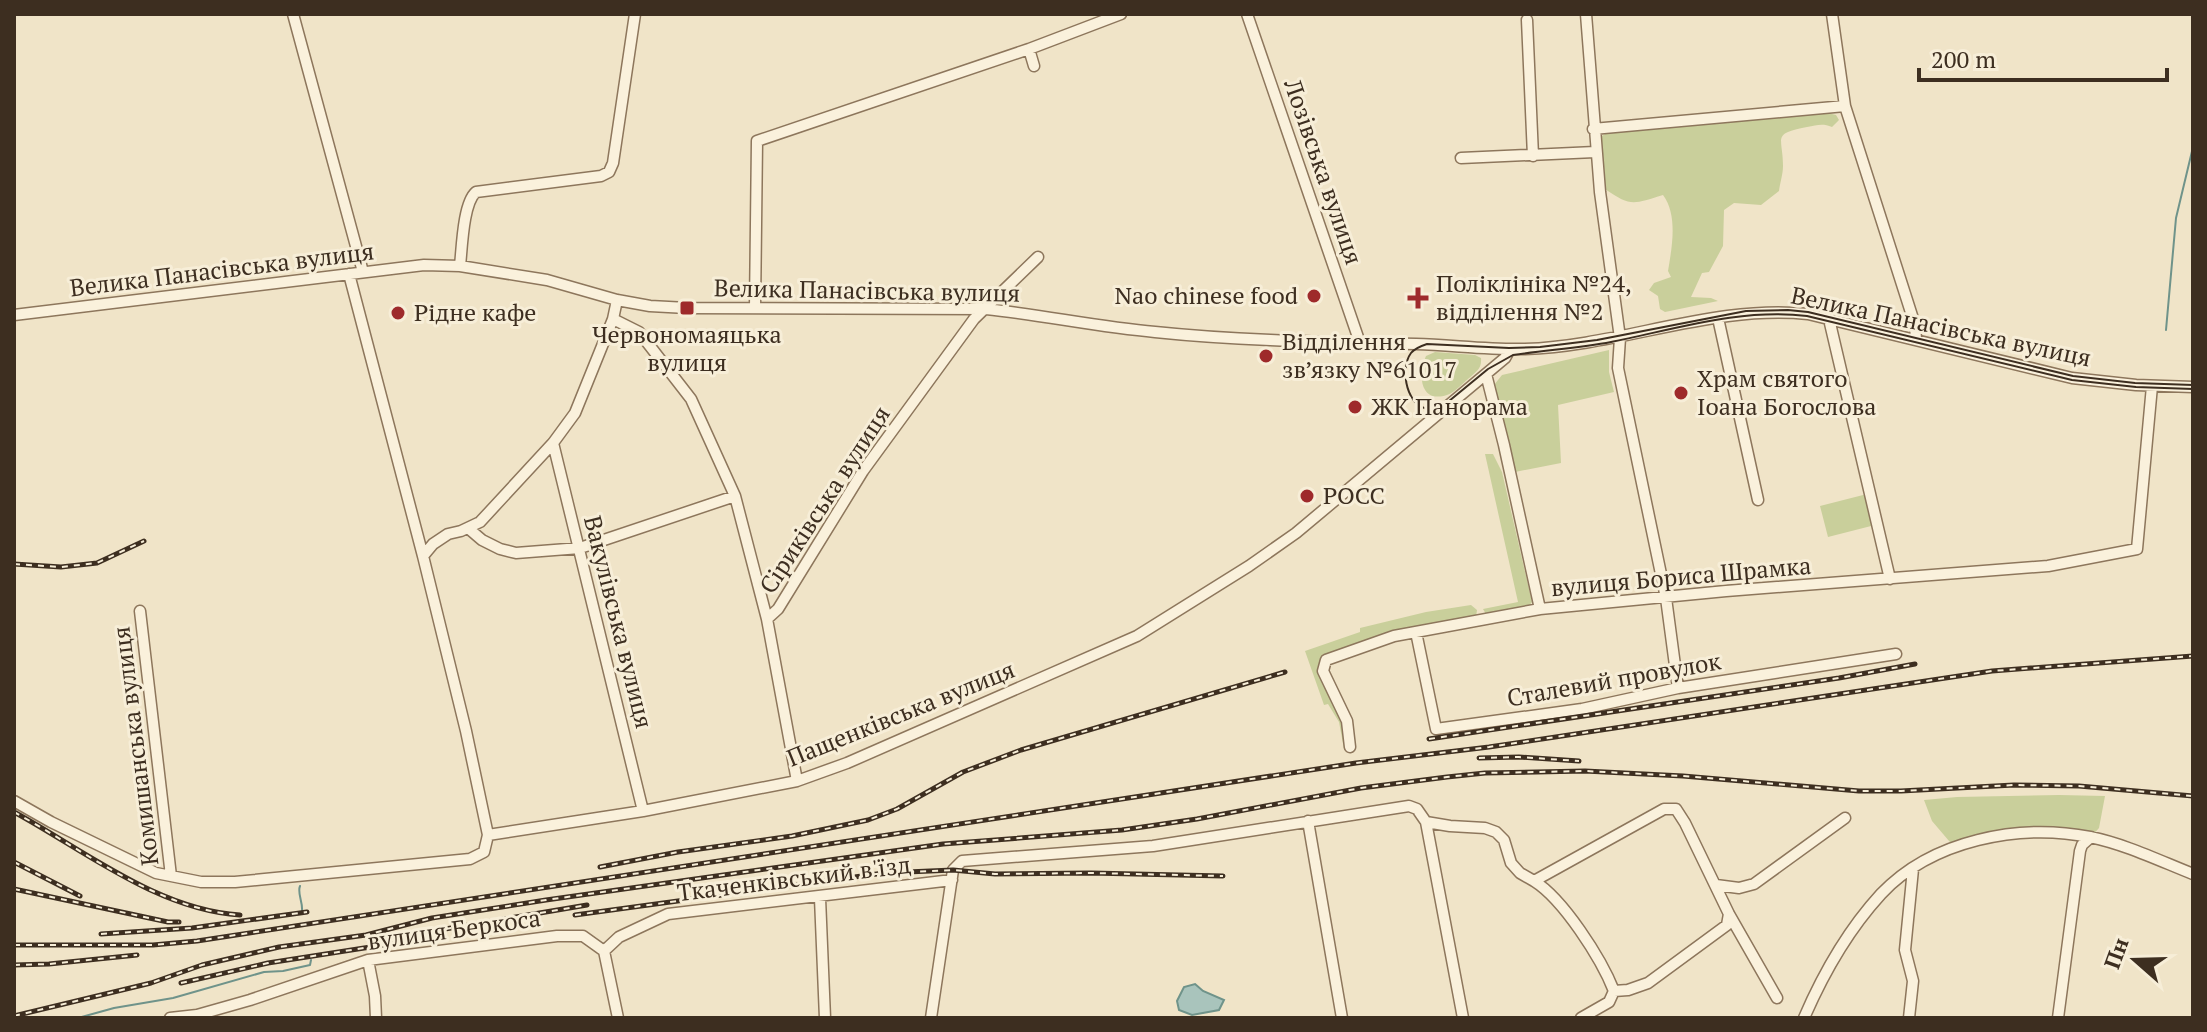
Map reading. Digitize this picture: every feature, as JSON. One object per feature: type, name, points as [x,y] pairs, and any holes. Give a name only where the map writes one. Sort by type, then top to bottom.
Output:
[{"type":"street","points":[[293,14],[363,272]]},
{"type":"street","points":[[460,266],[467,208],[476,192],[601,176],[611,169],[635,14]]},
{"type":"street","points":[[755,308],[757,141],[1029,49],[1121,14]]},
{"type":"street","name":"Лозівська вулиця","points":[[1247,14],[1360,343]]},
{"type":"street","points":[[1586,14],[1595,152],[1620,338],[1618,368],[1666,598],[1678,688]]},
{"type":"street","points":[[1832,14],[1845,106],[1915,325],[1916,339]]},
{"type":"street","points":[[1527,20],[1533,156]]},
{"type":"street","points":[[1029,49],[1034,66]]},
{"type":"street","points":[[1593,129],[1845,106]]},
{"type":"street","points":[[1461,158],[1595,152]]},
{"type":"street","name":"Сіриківська вулиця","points":[[797,781],[767,619],[778,609],[863,471],[974,319],[1038,257]]},
{"type":"street","name":"Велика Панасівська вулиця","points":[[14,315],[424,265],[460,266],[547,280],[650,306],[986,309],[1155,332],[1510,349],[1567,347],[1718,318],[1787,312],[1916,339],[2072,378],[2193,387]]},
{"type":"street","points":[[14,801],[156,873],[201,882],[235,882],[470,859],[484,852],[488,835],[466,731],[349,274]]},
{"type":"street","points":[[423,556],[433,544],[448,534],[480,522],[553,443],[575,413],[613,319],[617,300]]},
{"type":"street","points":[[1718,318],[1758,500]]},
{"type":"street","points":[[613,319],[639,332],[691,399],[735,496],[767,619]]},
{"type":"street","points":[[1829,319],[1890,579]]},
{"type":"street","name":"Пащенківська вулиця","points":[[488,835],[643,811],[797,781],[847,763],[1137,636],[1296,533],[1505,358],[1510,349]]},
{"type":"street","points":[[1486,374],[1540,609]]},
{"type":"street","name":"вулиця Бориса Шрамка","points":[[1350,747],[1347,721],[1323,671],[1326,660],[1394,636],[1540,609],[2048,566],[2137,549],[2152,386]]},
{"type":"street","name":"Вакулівська вулиця","points":[[553,443],[643,811]]},
{"type":"street","points":[[468,528],[482,540],[516,553],[580,548],[735,496]]},
{"type":"street","name":"Комишанська вулиця","points":[[140,611],[171,876]]},
{"type":"street","name":"Сталевий провулок","points":[[1416,632],[1436,729],[1582,709],[1678,688],[1896,654]]},
{"type":"street","points":[[931,1018],[953,870],[962,861],[1153,846],[1403,807],[1417,809],[1426,822],[1463,1018]]},
{"type":"street","points":[[1534,881],[1664,809],[1676,809],[1729,914],[1777,998]]},
{"type":"street","points":[[1716,885],[1739,888],[1754,884],[1845,818]]},
{"type":"street","points":[[1308,821],[1342,1018]]},
{"type":"street","points":[[1426,822],[1485,828],[1496,832],[1504,840],[1511,863],[1520,873],[1555,897],[1607,974],[1614,991],[1609,1002],[1581,1018]]},
{"type":"street","points":[[1804,1018],[1816,990],[1845,942],[1882,893],[1913,869],[1977,839],[2026,831],[2091,837],[2193,874]]},
{"type":"street","points":[[2058,1018],[2080,851],[2091,837]]},
{"type":"street","points":[[1909,1018],[1913,981],[1905,950],[1913,869]]},
{"type":"street","name":"Ткаченківський в'їзд","points":[[604,951],[619,937],[668,914],[952,880]]},
{"type":"street","points":[[820,898],[825,1018]]},
{"type":"street","points":[[1614,991],[1648,983],[1727,925],[1729,914]]},
{"type":"street","name":"вулиця Беркоса","points":[[170,1018],[197,1015],[250,1000],[368,960],[557,936],[583,936],[604,951]]},
{"type":"street","points":[[604,951],[618,1018]]},
{"type":"street","points":[[368,960],[376,1018]]},
{"type":"green space","points":[[1828,113],[1836,115],[1839,120],[1832,127],[1817,125],[1796,129],[1782,138],[1783,169],[1779,191],[1761,205],[1734,203],[1724,210],[1723,246],[1709,272],[1702,273],[1691,297],[1718,301],[1665,312],[1660,309],[1658,296],[1649,290],[1654,283],[1671,277],[1668,271],[1672,222],[1668,203],[1663,195],[1638,202],[1627,201],[1605,189],[1600,150],[1602,136],[1608,132]]},
{"type":"green space","points":[[1609,350],[1609,372],[1614,392],[1558,405],[1561,463],[1515,472],[1494,385],[1502,375]]},
{"type":"green space","points":[[1435,352],[1475,355],[1481,358],[1481,365],[1453,392],[1438,397],[1426,391],[1422,378],[1426,356]]},
{"type":"green space","points":[[1485,454],[1493,454],[1502,472],[1532,602],[1527,608],[1487,616],[1483,609],[1518,602]]},
{"type":"green space","points":[[1867,494],[1875,525],[1828,537],[1820,506]]},
{"type":"green space","points":[[1471,605],[1477,610],[1476,617],[1416,626],[1324,659],[1345,722],[1348,748],[1344,749],[1339,722],[1328,704],[1324,705],[1305,651],[1360,632],[1360,628]]},
{"type":"green space","points":[[2105,796],[2099,828],[2091,837],[2047,831],[1955,848],[1932,821],[1924,800],[1957,797]]},
{"type":"water","points":[[1195,984],[1224,1000],[1219,1010],[1192,1015],[1179,1010],[1177,1001],[1184,987]]},
{"type":"waterway","points":[[2166,330],[2176,218],[2193,147]]},
{"type":"waterway","points":[[300,886],[302,911]]},
{"type":"waterway","points":[[78,1018],[173,998],[264,972],[310,965],[311,960]]},
{"type":"tram line","points":[[2193,385],[2073,376],[1808,312],[1788,310],[1746,311],[1597,340],[1540,347],[1427,344],[1411,353],[1406,371],[1406,381],[1414,401],[1421,407],[1431,409],[1443,406],[1488,369],[1513,355],[1599,344],[1733,317],[1782,314],[1807,316],[2072,380],[2193,389]]},
{"type":"railway","points":[[14,564],[61,567],[97,563],[144,541]]},
{"type":"railway","points":[[14,945],[153,945],[197,941],[1356,763],[1489,747],[1992,671],[2193,656]]},
{"type":"railway","points":[[1429,739],[1915,664]]},
{"type":"railway","points":[[600,867],[792,836],[868,820],[897,809],[963,772],[1021,750],[1285,672]]},
{"type":"railway","points":[[1479,758],[1579,761]]},
{"type":"railway","points":[[14,1016],[151,983],[202,965],[279,947],[366,935],[432,918],[943,844],[1122,830],[1361,788],[1485,773],[1585,771],[1859,791],[2014,785],[2079,786],[2193,796]]},
{"type":"railway","points":[[14,812],[151,890],[210,911],[240,915]]},
{"type":"railway","points":[[14,862],[80,896]]},
{"type":"railway","points":[[575,915],[884,873],[953,870],[995,874],[1223,876]]},
{"type":"railway","points":[[14,889],[179,922]]},
{"type":"railway","points":[[398,937],[587,905]]},
{"type":"railway","points":[[101,934],[192,928],[307,912]]},
{"type":"railway","points":[[181,983],[268,963],[409,941]]},
{"type":"railway","points":[[14,965],[137,955]]},
{"type":"place","name":"Nao chinese food","points":[[1314,296]]},
{"type":"place","name":"Поліклініка №24, відділення №2","points":[[1418,298]]},
{"type":"place","name":"Червономаяцька вулиця","points":[[687,308]]},
{"type":"place","name":"Рідне кафе","points":[[398,313]]},
{"type":"place","name":"Відділення зв’язку №61017","points":[[1266,356]]},
{"type":"place","name":"Храм святого Іоана Богослова","points":[[1681,393]]},
{"type":"place","name":"ЖК Панорама","points":[[1355,407]]},
{"type":"place","name":"РОСС","points":[[1307,496]]}]
